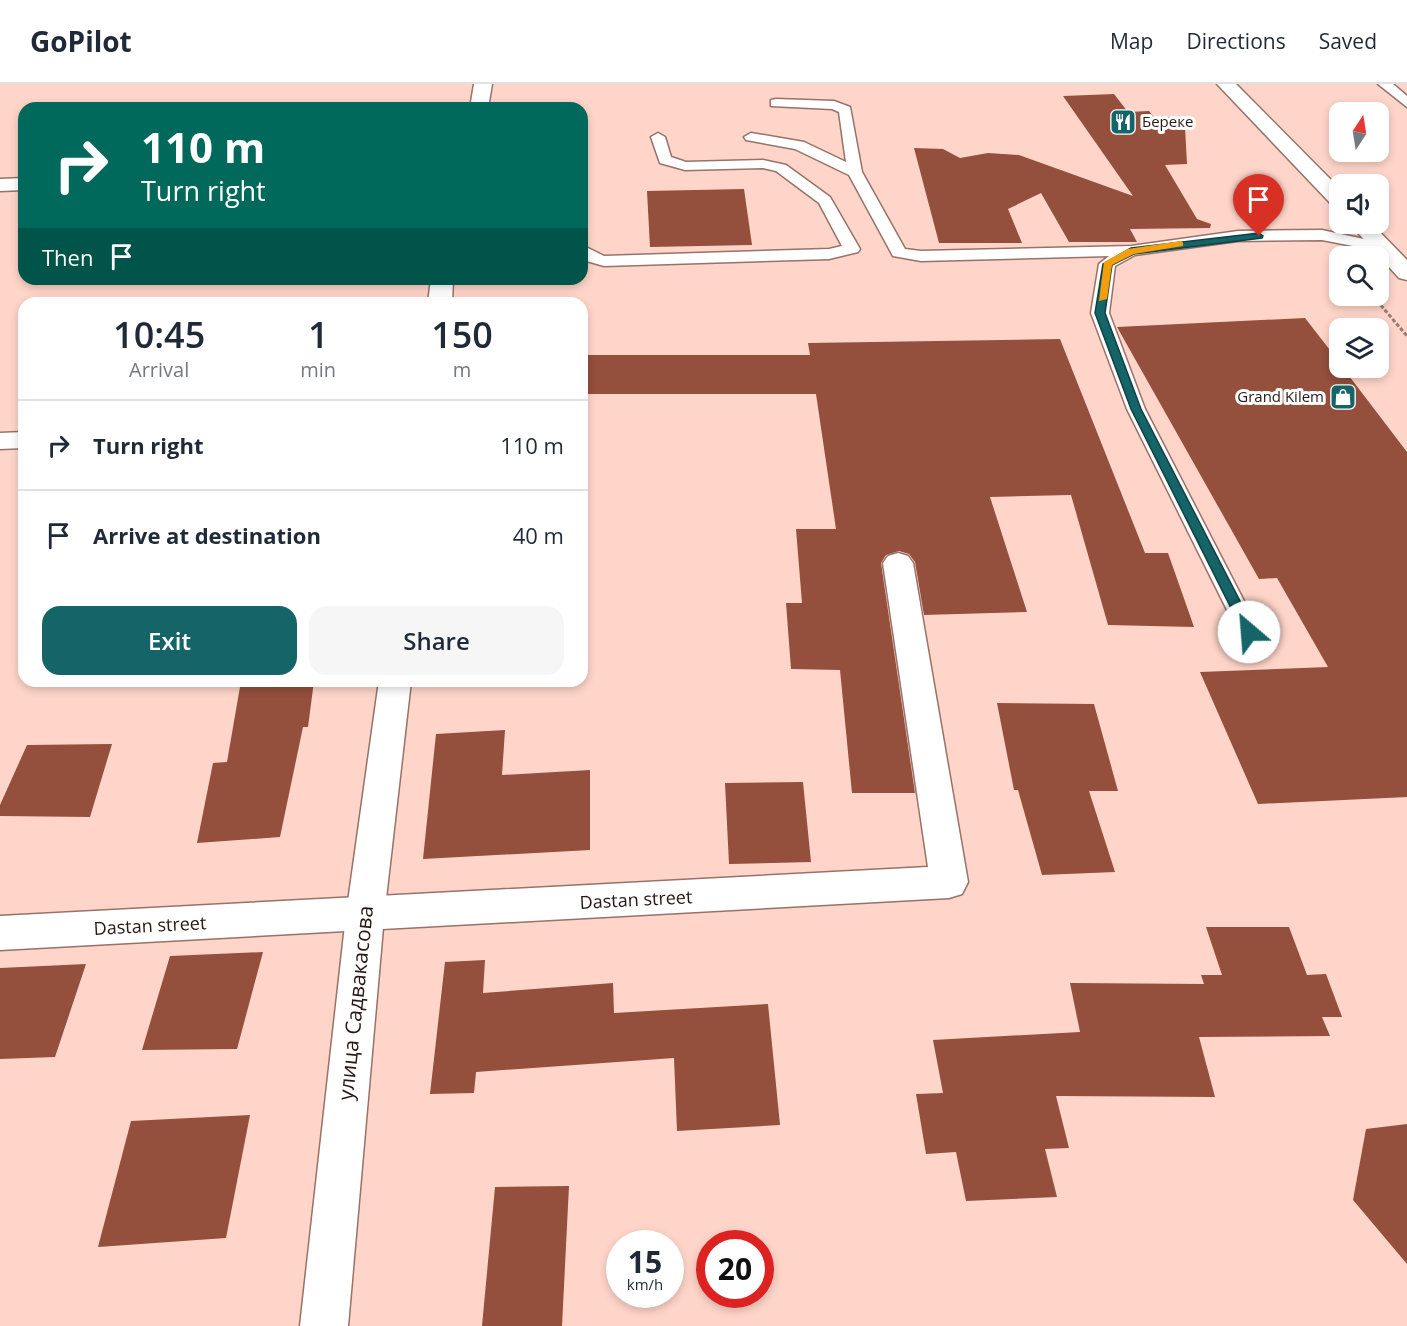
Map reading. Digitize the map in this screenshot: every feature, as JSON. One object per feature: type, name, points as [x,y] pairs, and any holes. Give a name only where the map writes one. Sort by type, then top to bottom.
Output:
[{"type":"street","points":[[480,102],[483,84]]},
{"type":"street","points":[[1226,84],[1329,190]]},
{"type":"street","points":[[0,185],[18,184]]},
{"type":"street","points":[[1370,234],[1406,270]]},
{"type":"street","points":[[0,441],[18,440]]},
{"type":"street","name":"Dastan street","points":[[0,933],[949,882],[898,563]]},
{"type":"street","name":"улица Садвакасова","points":[[324,1326],[365,915],[395,687]]},
{"type":"lane","points":[[1385,84],[1407,103]]},
{"type":"lane","points":[[776,103],[834,105],[845,110],[855,172],[893,246],[899,253],[921,256],[1131,251],[1238,236],[1322,235],[1358,242],[1406,270]]},
{"type":"lane","points":[[657,137],[665,160],[685,166],[763,164],[781,168],[825,200],[852,249]]},
{"type":"lane","points":[[751,137],[799,145],[855,172]]},
{"type":"lane","points":[[588,256],[604,261],[829,254],[852,249],[893,246]]},
{"type":"lane","points":[[1131,251],[1107,264],[1100,313],[1136,409],[1249,632]]},
{"type":"path","points":[[1382,306],[1407,336]]},
{"type":"building","points":[[1114,94],[1128,112],[1149,111],[1154,117],[1174,117],[1185,127],[1187,164],[1165,165],[1197,219],[1211,224],[1210,228],[1130,229],[1137,242],[1069,242],[1041,193],[1008,209],[1022,243],[939,243],[914,148],[943,149],[960,158],[988,153],[1019,155],[1133,196],[1063,96]]},
{"type":"building","points":[[744,189],[752,245],[650,247],[647,191]]},
{"type":"building","points":[[1305,318],[1329,349],[1329,378],[1351,378],[1407,452],[1407,797],[1258,804],[1200,672],[1328,667],[1277,578],[1259,579],[1117,327]]},
{"type":"building","points":[[1060,339],[1145,553],[1168,553],[1194,627],[1108,625],[1071,495],[990,497],[1027,612],[924,615],[915,562],[909,554],[899,551],[886,555],[881,563],[915,793],[852,793],[840,670],[791,669],[786,603],[802,603],[796,529],[836,529],[816,394],[588,394],[588,355],[810,355],[808,343]]},
{"type":"building","points":[[240,687],[313,687],[308,727],[303,727],[280,837],[197,843],[213,763],[227,762]]},
{"type":"building","points":[[997,703],[1094,704],[1118,791],[1089,791],[1115,872],[1042,875],[1018,790],[1014,790]]},
{"type":"building","points":[[505,730],[502,775],[590,770],[590,850],[423,859],[436,734]]},
{"type":"building","points":[[112,744],[90,817],[0,816],[0,805],[27,745]]},
{"type":"building","points":[[803,782],[811,862],[729,864],[725,783]]},
{"type":"building","points":[[1206,927],[1289,927],[1307,975],[1326,974],[1342,1017],[1322,1017],[1330,1036],[1199,1037],[1215,1097],[1056,1096],[1069,1148],[1045,1149],[1057,1197],[966,1201],[956,1152],[926,1154],[916,1094],[943,1093],[933,1040],[1080,1032],[1070,983],[1204,984],[1201,975],[1222,975]]},
{"type":"building","points":[[263,952],[237,1049],[142,1050],[170,956]]},
{"type":"building","points":[[485,960],[483,993],[613,983],[614,1013],[768,1004],[780,1125],[677,1131],[674,1058],[476,1072],[474,1093],[430,1094],[445,962]]},
{"type":"building","points":[[86,964],[55,1057],[0,1059],[0,968]]},
{"type":"building","points":[[250,1115],[226,1238],[98,1247],[131,1121]]},
{"type":"building","points":[[1407,1124],[1407,1264],[1353,1200],[1366,1129]]},
{"type":"building","points":[[569,1186],[562,1326],[482,1326],[495,1187]]},
{"type":"slow traffic","points":[[1102,299],[1107,264],[1131,251],[1180,244]]},
{"type":"place","name":"Береке","points":[[1123,122]]},
{"type":"place","name":"Grand Kilem","points":[[1343,397]]},
{"type":"route","points":[[1249,632],[1136,409],[1100,313],[1107,264],[1131,251],[1238,236],[1259,236]]}]
